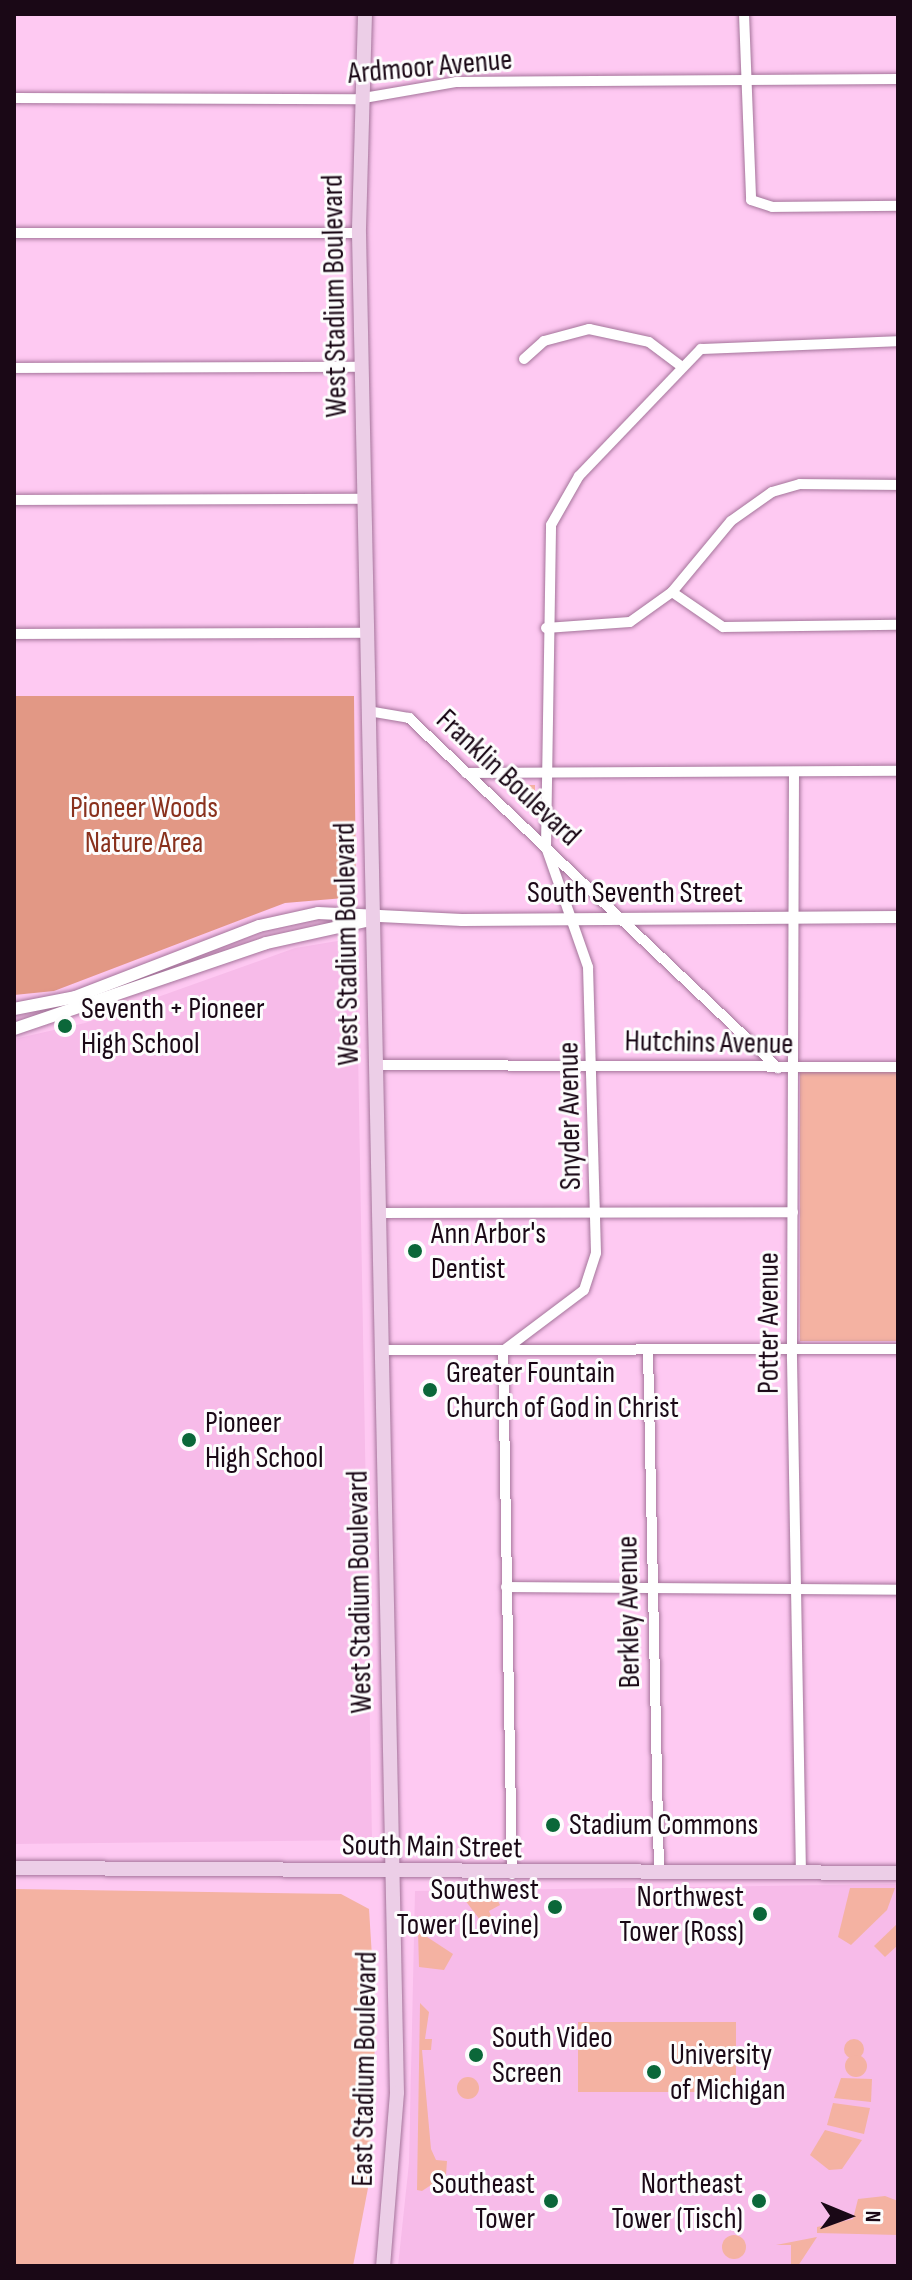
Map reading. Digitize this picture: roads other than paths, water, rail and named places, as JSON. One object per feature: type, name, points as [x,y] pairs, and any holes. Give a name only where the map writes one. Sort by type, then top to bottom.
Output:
[{"type":"main road","name":"West Stadium Boulevard","points":[[365,14],[358,99],[359,233],[391,1873]]},
{"type":"main road","name":"South Main Street","points":[[14,1868],[512,1874],[898,1873]]},
{"type":"main road","name":"East Stadium Boulevard","points":[[383,2266],[397,2093],[391,1873]]},
{"type":"street","points":[[744,14],[748,193],[772,207],[898,206]]},
{"type":"street","name":"Ardmoor Avenue","points":[[14,98],[358,99],[456,82],[898,79]]},
{"type":"street","points":[[14,233],[359,233]]},
{"type":"street","points":[[524,359],[544,341],[589,329],[649,342],[679,365],[720,343],[898,341]]},
{"type":"street","name":"Snyder Avenue","points":[[503,1351],[593,1281],[596,1213],[594,1066],[588,967],[574,919],[546,847],[548,544],[559,503],[679,365]]},
{"type":"street","points":[[14,368],[362,367]]},
{"type":"street","points":[[546,628],[630,622],[672,592],[731,521],[772,492],[800,484],[898,485]]},
{"type":"street","points":[[14,500],[365,499]]},
{"type":"street","points":[[672,592],[723,627],[898,625]]},
{"type":"street","points":[[14,634],[368,633]]},
{"type":"street","name":"Franklin Boulevard","points":[[368,711],[409,718],[778,1068]]},
{"type":"street","points":[[466,773],[547,770],[898,771]]},
{"type":"street","name":"Potter Avenue","points":[[794,772],[792,1350],[801,1873]]},
{"type":"street","name":"South Seventh Street","points":[[14,1009],[75,997],[292,916],[341,912],[373,919],[898,917]]},
{"type":"street","name":"South Seventh Street","points":[[14,1029],[266,943],[373,919]]},
{"type":"street","name":"Hutchins Avenue","points":[[375,1065],[898,1067]]},
{"type":"street","points":[[379,1213],[793,1212]]},
{"type":"street","points":[[381,1350],[898,1349]]},
{"type":"street","name":"Berkley Avenue","points":[[648,1350],[659,1872]]},
{"type":"street","points":[[503,1351],[512,1874]]},
{"type":"street","points":[[506,1587],[898,1590]]},
{"type":"place","name":"Seventh + Pioneer High School","points":[[65,1026]]},
{"type":"place","name":"Ann Arbor's Dentist","points":[[415,1251]]},
{"type":"place","name":"Greater Fountain Church of God in Christ","points":[[430,1390]]},
{"type":"place","name":"Pioneer High School","points":[[189,1440]]},
{"type":"place","name":"Stadium Commons","points":[[553,1825]]},
{"type":"place","name":"Southwest Tower (Levine)","points":[[555,1907]]},
{"type":"place","name":"Northwest Tower (Ross)","points":[[760,1914]]},
{"type":"place","name":"South Video Screen","points":[[476,2055]]},
{"type":"place","name":"University of Michigan","points":[[654,2072]]},
{"type":"place","name":"Southeast Tower","points":[[551,2201]]},
{"type":"place","name":"Northeast Tower (Tisch)","points":[[759,2201]]},
{"type":"park label","name":"Pioneer Woods Nature Area","points":[[144,825]]}]
